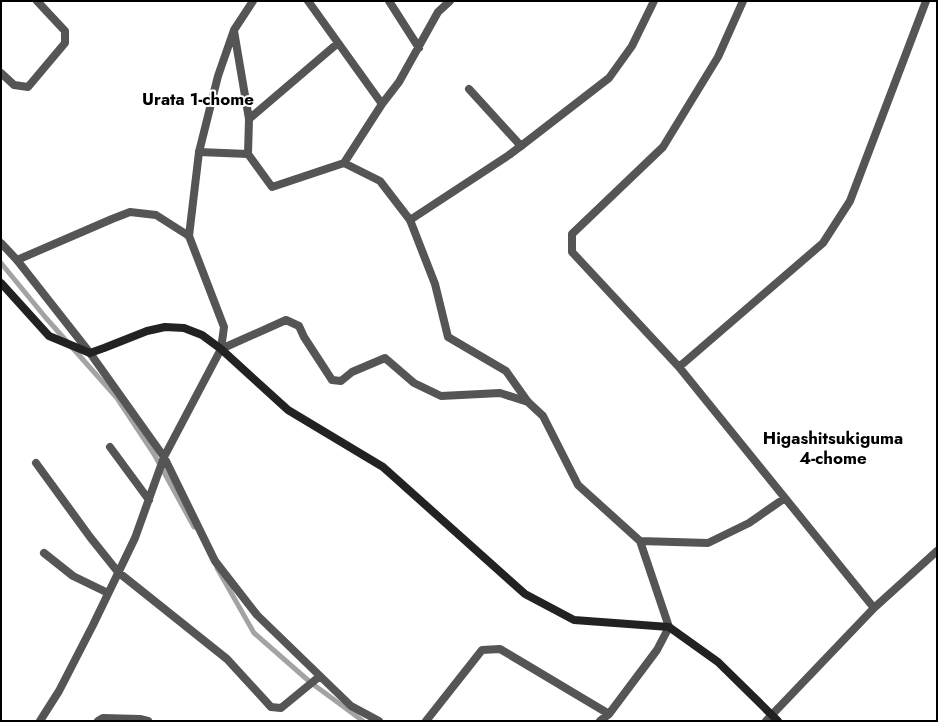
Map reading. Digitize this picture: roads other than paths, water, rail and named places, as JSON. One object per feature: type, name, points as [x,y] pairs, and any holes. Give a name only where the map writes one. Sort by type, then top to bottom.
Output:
[{"type":"street","points":[[1,73],[14,85],[28,87],[65,43],[65,31],[37,1]]},
{"type":"street","points":[[40,721],[59,691],[135,538],[164,457],[221,349],[224,327],[189,236],[199,152],[218,76],[234,30],[253,1]]},
{"type":"street","points":[[308,1],[382,104]]},
{"type":"street","points":[[389,1],[419,48]]},
{"type":"street","points":[[234,30],[249,119],[248,154],[272,187],[344,163],[382,104],[399,82],[438,12],[450,1]]},
{"type":"street","points":[[410,220],[522,146],[609,78],[632,46],[654,1]]},
{"type":"street","points":[[743,1],[718,57],[663,147],[572,234],[572,252],[679,367],[874,608]]},
{"type":"street","points":[[679,367],[823,243],[850,202],[926,1]]},
{"type":"street","points":[[249,119],[338,44]]},
{"type":"street","points":[[469,89],[522,146]]},
{"type":"street","points":[[199,152],[248,154]]},
{"type":"street","points":[[344,163],[380,181],[410,220],[435,284],[448,337],[506,371],[528,402],[543,416],[578,485],[640,541],[669,627],[657,650],[609,714],[600,721]]},
{"type":"street","points":[[17,260],[130,212],[156,215],[189,236]]},
{"type":"street","points":[[1,243],[17,260],[90,353],[164,457],[215,561],[257,615],[351,706],[379,721]]},
{"type":"street","points":[[1,283],[49,336],[90,353],[147,331],[165,327],[184,328],[202,336],[221,349],[288,410],[383,467],[525,594],[574,620],[669,627],[718,662],[772,719],[874,608],[937,551]]},
{"type":"street","points":[[221,349],[286,320],[299,326],[304,337],[332,380],[341,381],[352,372],[385,358],[414,383],[441,396],[500,393],[528,402]]},
{"type":"street","points":[[110,447],[149,500]]},
{"type":"street","points":[[36,463],[90,537],[118,572],[227,658],[271,707],[281,708],[320,676]]},
{"type":"street","points":[[640,541],[708,543],[749,523],[785,498]]},
{"type":"street","points":[[44,553],[73,576],[108,593]]},
{"type":"street","points":[[426,721],[482,650],[500,649],[609,714]]},
{"type":"street","points":[[98,721],[102,718],[140,719],[148,721]]},
{"type":"waterway","points":[[1,263],[46,318],[117,398],[154,454],[194,527]]},
{"type":"waterway","points":[[217,568],[254,633],[310,682],[363,721]]},
{"type":"district","name":"Urata 1-chome","points":[[198,99]]},
{"type":"district","name":"Higashitsukiguma 4-chome","points":[[833,448]]}]
